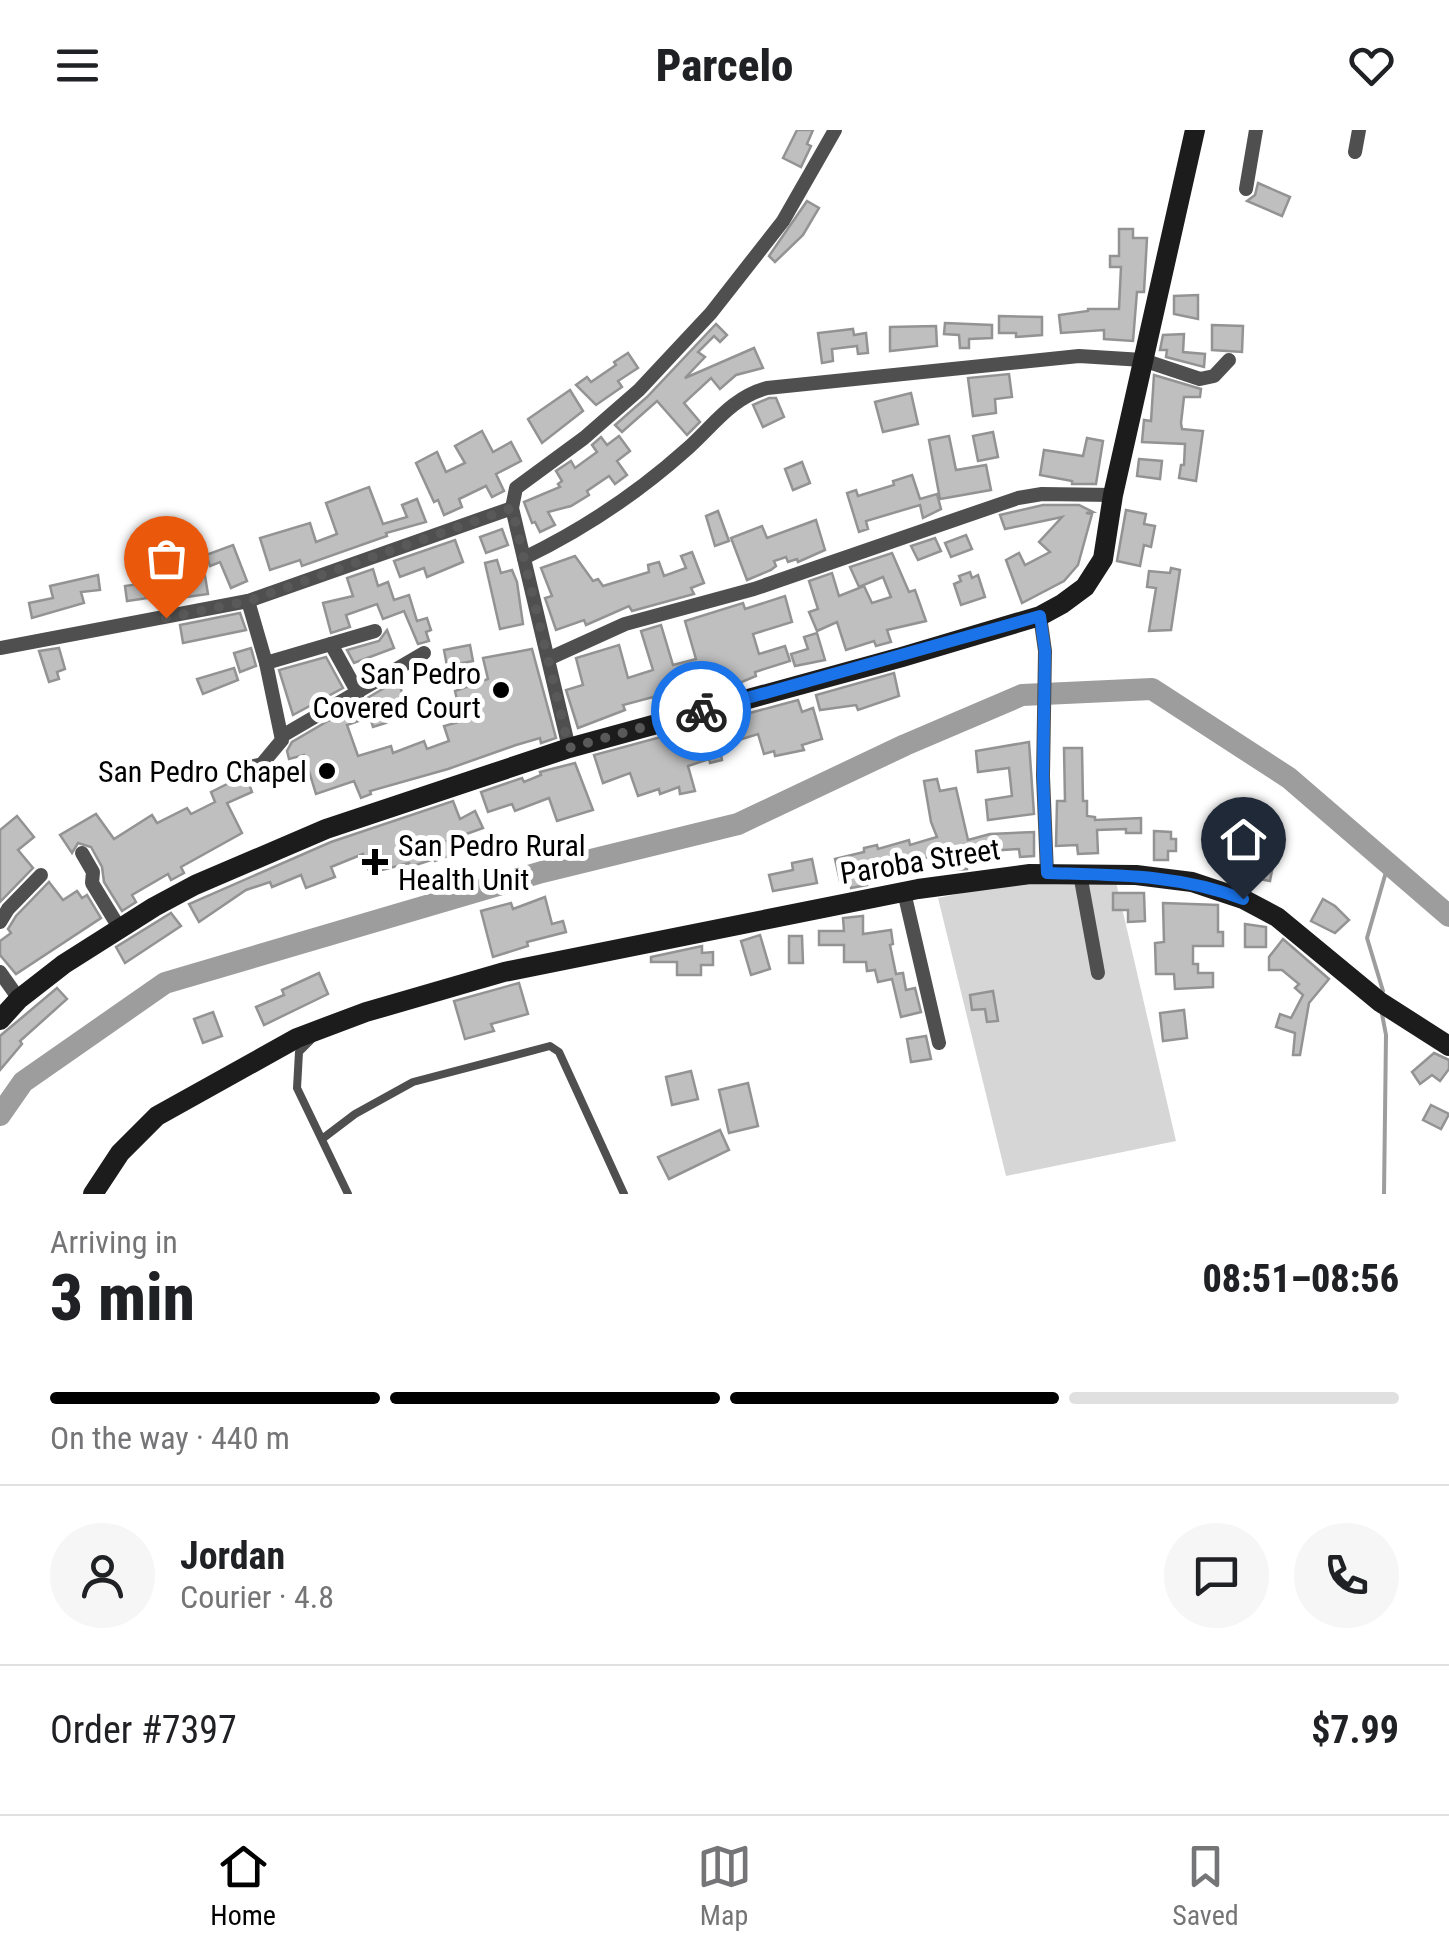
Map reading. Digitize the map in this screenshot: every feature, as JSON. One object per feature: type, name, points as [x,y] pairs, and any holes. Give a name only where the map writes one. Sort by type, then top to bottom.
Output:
[{"type":"main road","points":[[0,1020],[19,999],[64,964],[194,885],[326,829],[569,748],[1040,616],[1085,587],[1103,559],[1113,495],[1195,130]]},
{"type":"main road","name":"Paroba Street","points":[[93,1194],[120,1153],[158,1116],[253,1061],[323,1027],[504,972],[904,892],[1047,873],[1136,875],[1192,882],[1243,899],[1277,917],[1380,1002],[1449,1046]]},
{"type":"street","points":[[569,748],[512,508],[516,488],[584,438],[638,390],[711,313],[783,221],[835,130]]},
{"type":"street","points":[[1246,189],[1256,130]]},
{"type":"street","points":[[1355,152],[1359,130]]},
{"type":"street","points":[[524,558],[580,528],[641,486],[689,448],[720,414],[749,393],[804,383],[1061,358],[1143,360],[1200,379],[1214,376],[1229,360]]},
{"type":"street","points":[[550,658],[625,624],[754,589],[1018,498],[1042,494],[1113,495]]},
{"type":"street","points":[[0,648],[248,601],[512,508]]},
{"type":"street","points":[[247,768],[268,759],[279,747],[282,736],[248,601]]},
{"type":"street","points":[[1040,616],[1045,672],[1043,776],[1047,873]]},
{"type":"street","points":[[266,663],[375,630]]},
{"type":"street","points":[[332,644],[358,694]]},
{"type":"street","points":[[282,736],[424,653]]},
{"type":"street","points":[[82,853],[94,872],[92,883],[120,929]]},
{"type":"street","points":[[1080,874],[1098,973]]},
{"type":"street","points":[[0,922],[40,875]]},
{"type":"street","points":[[904,892],[939,1043]]},
{"type":"street","points":[[0,972],[19,999]]},
{"type":"lane","points":[[323,1027],[299,1052],[297,1088],[348,1194]]},
{"type":"lane","points":[[322,1140],[355,1114],[414,1082],[550,1046],[559,1052],[624,1194]]},
{"type":"shaded area","points":[[1029,879],[1116,882],[1176,1141],[1006,1176],[938,898]]},
{"type":"building","points":[[797,130],[813,130],[807,144],[811,146],[801,167],[783,158]]},
{"type":"building","points":[[1258,183],[1290,197],[1282,216],[1247,201],[1255,195]]},
{"type":"building","points":[[807,201],[819,208],[803,235],[775,262],[769,256]]},
{"type":"building","points":[[1119,229],[1133,229],[1133,238],[1147,238],[1144,292],[1137,292],[1133,341],[1104,339],[1104,330],[1061,333],[1059,315],[1088,309],[1119,309],[1121,267],[1110,267],[1110,256],[1119,256]]},
{"type":"building","points":[[1198,295],[1198,319],[1174,314],[1174,296]]},
{"type":"building","points":[[999,316],[1042,317],[1042,335],[1016,337],[1016,333],[999,333]]},
{"type":"building","points":[[945,323],[992,325],[992,338],[969,339],[969,348],[960,348],[959,335],[944,334]]},
{"type":"building","points":[[716,324],[727,335],[720,342],[714,336],[698,352],[705,357],[685,378],[754,348],[763,368],[736,375],[720,389],[711,378],[684,403],[700,422],[687,435],[657,401],[622,432],[615,425]]},
{"type":"building","points":[[1212,325],[1243,326],[1242,352],[1212,350]]},
{"type":"building","points":[[936,326],[937,346],[890,351],[890,327]]},
{"type":"building","points":[[853,329],[854,335],[866,333],[868,353],[858,354],[857,346],[832,349],[833,361],[822,363],[818,333]]},
{"type":"building","points":[[1184,334],[1183,352],[1205,354],[1204,367],[1166,357],[1167,350],[1160,350],[1163,335]]},
{"type":"building","points":[[628,353],[638,368],[618,381],[622,387],[596,405],[576,385],[587,377],[591,382]]},
{"type":"building","points":[[1009,374],[1012,397],[995,399],[996,413],[973,416],[968,378]]},
{"type":"building","points":[[1154,375],[1201,389],[1200,397],[1184,397],[1181,423],[1182,429],[1203,431],[1196,481],[1179,478],[1185,444],[1142,442],[1144,420],[1151,421]]},
{"type":"building","points":[[570,390],[583,411],[542,443],[528,419]]},
{"type":"building","points":[[911,393],[918,424],[883,432],[875,402]]},
{"type":"building","points":[[776,398],[784,417],[763,427],[753,405]]},
{"type":"building","points":[[482,431],[493,452],[511,442],[521,461],[496,474],[504,491],[492,497],[486,486],[459,499],[462,507],[444,515],[416,463],[437,452],[446,472],[465,463],[455,446]]},
{"type":"building","points":[[993,432],[998,457],[978,461],[973,436]]},
{"type":"building","points":[[619,436],[630,451],[617,461],[627,475],[615,484],[609,476],[571,506],[548,512],[555,525],[540,532],[524,502],[560,487],[562,481],[556,471],[571,461],[575,468],[597,452],[592,445],[601,437],[607,445]]},
{"type":"building","points":[[949,436],[956,470],[986,465],[991,490],[940,499],[929,440]]},
{"type":"building","points":[[1087,438],[1103,441],[1096,484],[1072,484],[1040,475],[1044,450],[1083,456]]},
{"type":"building","points":[[1139,459],[1162,461],[1160,479],[1137,476]]},
{"type":"building","points":[[802,462],[810,483],[793,490],[785,469]]},
{"type":"building","points":[[912,475],[920,499],[937,494],[941,509],[923,518],[920,505],[866,521],[868,529],[859,532],[847,493],[856,490],[858,496]]},
{"type":"building","points":[[369,487],[383,524],[407,517],[402,505],[417,499],[426,522],[386,533],[387,536],[302,566],[300,560],[270,570],[260,538],[310,523],[316,542],[337,534],[326,503]]},
{"type":"building","points":[[1043,505],[1079,505],[1093,512],[1086,513],[1092,514],[1078,565],[1064,581],[1022,603],[1006,560],[1019,553],[1025,565],[1050,552],[1039,542],[1062,517],[1005,529],[1000,515]]},
{"type":"building","points":[[1126,510],[1146,514],[1144,524],[1155,526],[1151,547],[1144,545],[1140,566],[1117,561]]},
{"type":"building","points":[[718,511],[729,541],[715,546],[706,516]]},
{"type":"building","points":[[816,520],[825,550],[798,562],[788,562],[786,557],[774,561],[776,566],[771,570],[747,580],[731,538],[762,526],[767,538]]},
{"type":"building","points":[[502,529],[508,545],[486,553],[480,537]]},
{"type":"building","points":[[966,535],[972,549],[951,557],[945,543]]},
{"type":"building","points":[[935,538],[941,551],[918,560],[911,546]]},
{"type":"building","points":[[455,540],[463,562],[427,577],[424,568],[400,577],[394,561]]},
{"type":"building","points":[[233,545],[247,581],[231,588],[220,562],[210,566],[206,555]]},
{"type":"building","points":[[692,552],[704,583],[691,588],[694,594],[632,611],[629,606],[586,625],[584,620],[556,630],[545,598],[552,596],[541,568],[575,556],[593,581],[598,579],[603,586],[649,572],[648,565],[659,562],[664,576],[686,568],[681,556]]},
{"type":"building","points":[[892,553],[909,592],[915,590],[926,621],[887,630],[891,642],[876,646],[874,641],[846,650],[837,622],[817,631],[809,612],[818,609],[809,581],[832,573],[839,596],[864,586],[872,603],[891,597],[883,577],[859,587],[850,567]]},
{"type":"building","points":[[497,560],[501,573],[512,570],[517,582],[523,624],[500,629],[485,563]]},
{"type":"building","points":[[164,566],[166,586],[147,588],[144,569]]},
{"type":"building","points":[[1171,568],[1180,570],[1171,630],[1149,631],[1156,588],[1147,587],[1149,571],[1170,573]]},
{"type":"building","points":[[373,569],[378,586],[388,582],[394,600],[409,595],[417,621],[427,618],[429,641],[418,644],[404,611],[383,619],[377,604],[346,615],[350,627],[331,633],[323,603],[353,596],[347,578]]},
{"type":"building","points":[[970,572],[972,578],[978,575],[985,597],[961,605],[954,584],[961,581],[959,576]]},
{"type":"building","points":[[98,575],[100,590],[81,592],[84,603],[32,618],[29,603],[53,598],[50,586]]},
{"type":"building","points":[[205,576],[208,594],[186,597],[183,579]]},
{"type":"building","points":[[146,583],[148,598],[127,601],[125,586]]},
{"type":"building","points":[[785,596],[792,622],[753,634],[759,654],[785,646],[790,661],[755,672],[756,676],[730,687],[708,692],[707,687],[655,705],[653,697],[623,705],[625,710],[578,728],[566,690],[583,685],[576,658],[619,645],[628,678],[653,670],[641,631],[661,625],[673,665],[696,659],[685,621],[743,603],[745,609]]},
{"type":"building","points":[[240,613],[246,630],[183,643],[180,625]]},
{"type":"building","points":[[387,630],[394,648],[354,663],[347,650],[379,641]]},
{"type":"building","points":[[817,633],[825,660],[795,666],[791,654],[808,649],[804,637]]},
{"type":"building","points":[[470,645],[473,661],[447,666],[444,650]]},
{"type":"building","points":[[59,648],[65,669],[57,672],[59,679],[49,682],[39,651]]},
{"type":"building","points":[[251,648],[256,666],[240,672],[234,653]]},
{"type":"building","points":[[532,649],[556,738],[516,745],[370,791],[361,798],[354,781],[316,794],[304,755],[289,759],[287,751],[292,742],[398,680],[405,702],[381,709],[386,723],[373,727],[370,717],[347,725],[358,756],[391,746],[393,753],[424,741],[427,749],[449,741],[444,726],[462,721],[455,691],[488,679],[483,658]]},
{"type":"building","points":[[326,657],[343,688],[293,715],[279,670]]},
{"type":"building","points":[[234,668],[238,680],[203,694],[197,679]]},
{"type":"building","points":[[894,673],[899,696],[858,710],[856,705],[820,710],[816,695]]},
{"type":"building","points":[[798,700],[802,712],[813,708],[822,739],[802,745],[804,750],[775,756],[774,751],[764,754],[758,734],[739,740],[735,723],[716,729],[722,760],[710,763],[709,759],[688,766],[695,791],[680,794],[679,787],[638,796],[630,773],[603,783],[594,755]]},
{"type":"building","points":[[1029,742],[1034,814],[988,820],[986,800],[1012,796],[1009,768],[978,772],[976,751]]},
{"type":"building","points":[[1064,748],[1082,748],[1087,816],[1095,820],[1141,818],[1141,833],[1097,830],[1098,853],[1078,854],[1077,845],[1056,846],[1057,801],[1065,801]]},
{"type":"building","points":[[575,763],[593,810],[557,821],[549,798],[515,811],[512,804],[488,812],[481,792],[522,778],[524,782],[541,775],[540,772]]},
{"type":"building","points":[[237,772],[243,778],[253,779],[248,781],[252,792],[227,803],[242,833],[181,867],[184,873],[171,880],[168,874],[132,895],[136,902],[122,911],[104,882],[102,867],[91,847],[78,843],[72,853],[60,835],[96,814],[114,839],[152,815],[157,823],[187,808],[191,814],[215,802],[211,792],[237,779]]},
{"type":"building","points":[[937,779],[940,791],[956,788],[968,840],[990,834],[1034,832],[1034,856],[1020,857],[1019,849],[988,851],[989,859],[967,862],[967,869],[953,870],[947,851],[915,861],[917,867],[865,877],[867,885],[851,888],[849,879],[840,881],[835,859],[877,845],[878,849],[909,840],[910,845],[937,837],[924,781]]},
{"type":"building","points":[[453,801],[460,819],[475,811],[483,828],[447,841],[453,854],[410,867],[409,863],[370,873],[363,854],[331,867],[335,877],[306,888],[301,875],[272,887],[270,882],[246,890],[199,922],[189,904],[331,842]]},
{"type":"building","points":[[17,816],[34,837],[18,850],[33,868],[0,902],[0,830]]},
{"type":"building","points":[[1154,831],[1171,832],[1171,839],[1176,839],[1176,851],[1168,851],[1168,860],[1154,860]]},
{"type":"building","points":[[1250,849],[1268,852],[1266,864],[1273,865],[1270,881],[1254,878],[1255,872],[1247,870]]},
{"type":"building","points":[[812,859],[817,883],[773,891],[769,875],[793,870],[792,863]]},
{"type":"building","points":[[49,882],[63,900],[77,891],[82,898],[87,895],[101,918],[16,974],[0,955],[0,941],[11,933],[8,929],[16,916]]},
{"type":"building","points":[[1113,893],[1144,893],[1145,921],[1128,922],[1128,910],[1113,910]]},
{"type":"building","points":[[545,897],[552,924],[563,921],[566,932],[527,942],[528,946],[493,957],[481,911],[511,903],[513,909]]},
{"type":"building","points":[[1323,899],[1349,920],[1335,933],[1311,921]]},
{"type":"building","points":[[1163,903],[1218,905],[1218,932],[1223,932],[1223,946],[1193,946],[1193,964],[1198,964],[1198,973],[1213,973],[1213,987],[1175,989],[1174,974],[1156,974],[1155,943],[1164,942]]},
{"type":"building","points":[[171,913],[181,926],[125,963],[116,947]]},
{"type":"building","points":[[863,916],[863,934],[891,930],[896,974],[903,973],[906,990],[915,988],[921,1012],[901,1017],[892,979],[878,982],[875,970],[867,971],[866,962],[844,962],[844,945],[819,945],[819,931],[844,931],[843,918]]},
{"type":"building","points":[[1245,924],[1266,927],[1266,947],[1245,947]]},
{"type":"building","points":[[760,935],[770,969],[751,975],[741,941]]},
{"type":"building","points":[[789,936],[802,936],[803,963],[789,963]]},
{"type":"building","points":[[1283,939],[1329,979],[1309,1003],[1300,1055],[1293,1055],[1295,1033],[1276,1027],[1280,1014],[1291,1018],[1303,995],[1295,988],[1299,984],[1282,970],[1269,970],[1269,957]]},
{"type":"building","points":[[702,946],[702,953],[713,952],[713,965],[701,965],[701,975],[677,975],[677,962],[651,962],[651,957]]},
{"type":"building","points":[[319,973],[328,994],[264,1025],[256,1007]]},
{"type":"building","points":[[519,983],[528,1014],[491,1024],[494,1031],[465,1039],[454,1001]]},
{"type":"building","points":[[57,988],[67,999],[20,1041],[22,1044],[0,1070],[0,1036]]},
{"type":"building","points":[[993,991],[998,1021],[987,1022],[985,1009],[972,1010],[970,995]]},
{"type":"building","points":[[1184,1010],[1187,1038],[1163,1041],[1160,1013]]},
{"type":"building","points":[[213,1012],[222,1036],[203,1043],[194,1019]]},
{"type":"building","points":[[926,1036],[931,1059],[911,1062],[907,1039]]},
{"type":"building","points":[[1434,1053],[1449,1060],[1449,1069],[1440,1081],[1432,1075],[1420,1084],[1412,1072]]},
{"type":"building","points":[[691,1071],[698,1099],[672,1105],[666,1077]]},
{"type":"building","points":[[748,1083],[758,1126],[729,1133],[719,1090]]},
{"type":"building","points":[[1431,1105],[1449,1114],[1441,1129],[1423,1120]]},
{"type":"building","points":[[720,1130],[729,1150],[669,1179],[658,1157]]},
{"type":"waterway","points":[[0,1115],[23,1082],[165,983],[542,872],[738,824],[1022,695],[1152,689],[1289,778],[1449,916]]},
{"type":"waterway","points":[[1383,991],[1367,938],[1388,865]]},
{"type":"waterway","points":[[1382,1014],[1386,1035],[1384,1194]]},
{"type":"way so far","points":[[166,618],[248,601],[512,508],[569,748],[701,711]]},
{"type":"place","name":"San Pedro Covered Court","points":[[501,690]]},
{"type":"place","name":"San Pedro Chapel","points":[[327,771]]},
{"type":"place","name":"San Pedro Rural Health Unit","points":[[375,862]]},
{"type":"route","points":[[701,711],[1040,616],[1045,651],[1043,776],[1047,873],[1136,875],[1192,882],[1243,899]]}]
